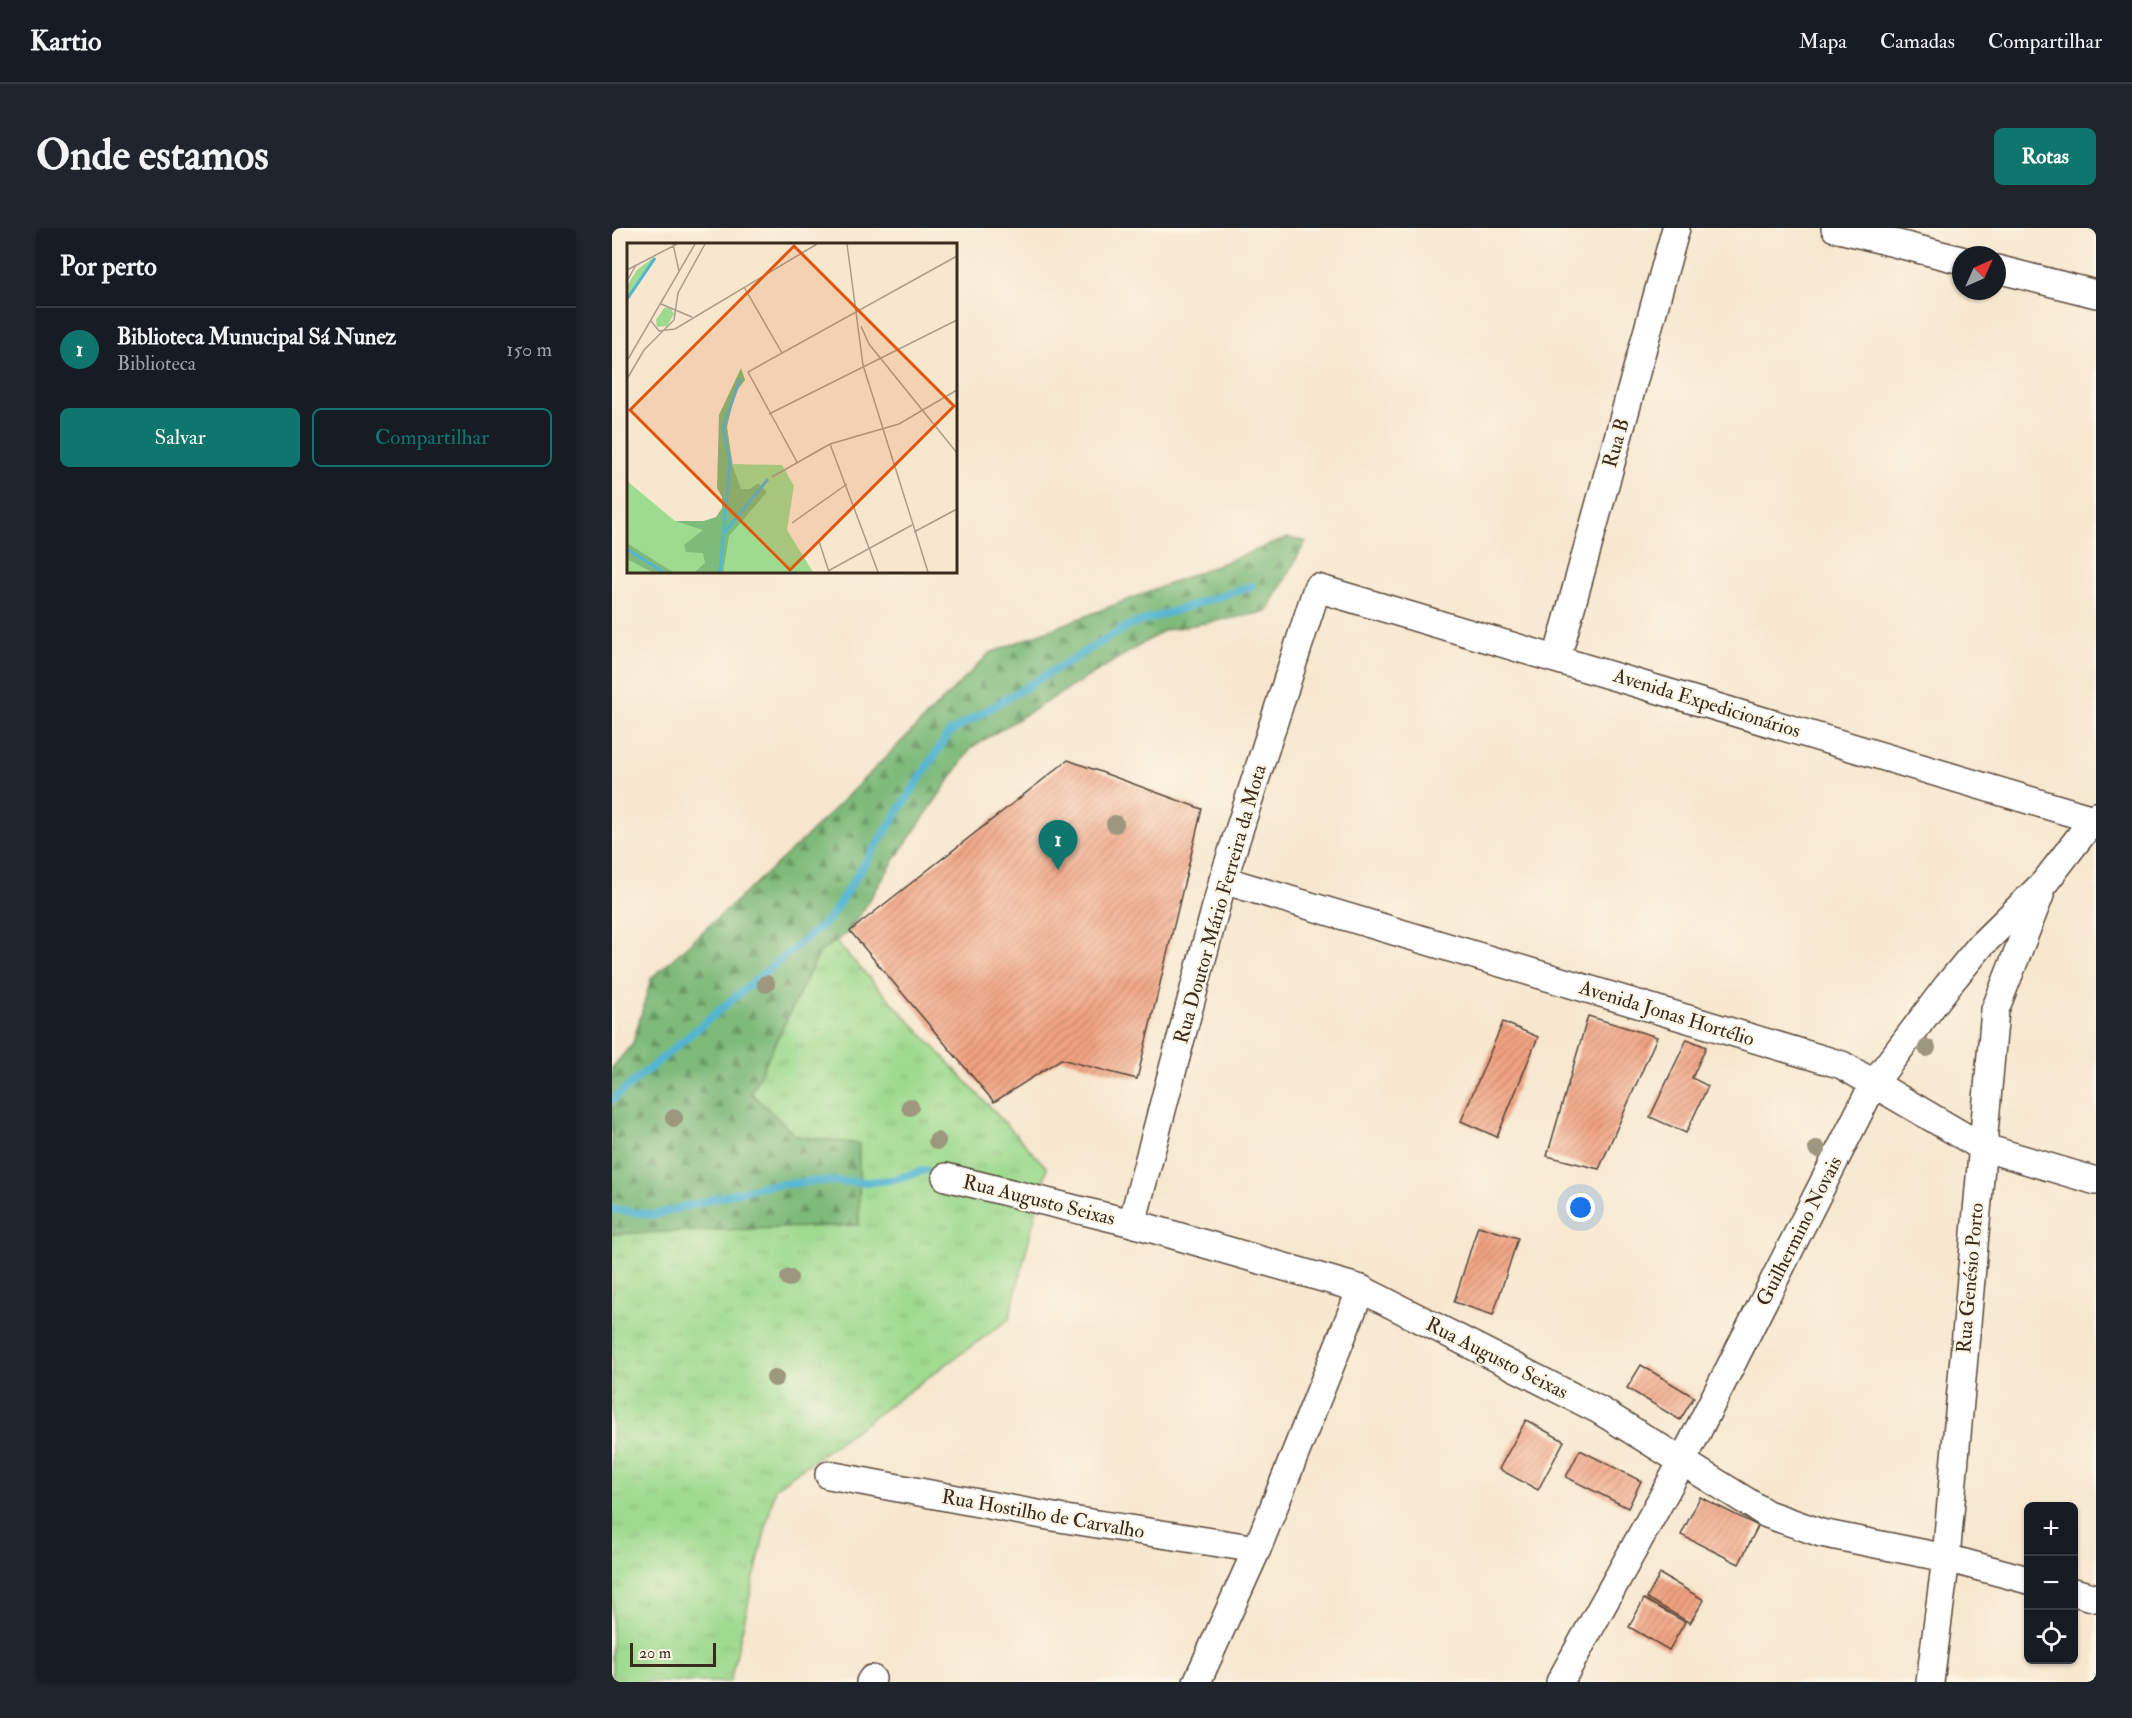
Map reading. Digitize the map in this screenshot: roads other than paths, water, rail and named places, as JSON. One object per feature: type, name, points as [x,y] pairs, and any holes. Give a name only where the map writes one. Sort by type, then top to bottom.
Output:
[{"type":"street","name":"Rua B","points":[[1557,658],[1676,228]]},
{"type":"street","points":[[1835,228],[1952,258]]},
{"type":"street","points":[[2006,271],[2096,294]]},
{"type":"street","name":"Avenida Expedicionários","points":[[1317,588],[2095,819]]},
{"type":"street","name":"Rua Doutor Mário Ferreira da Mota","points":[[1132,1223],[1223,880],[1317,588]]},
{"type":"street","name":"Guilhermino Novais","points":[[1560,1682],[1682,1462],[1874,1083],[1914,1026],[1954,977],[1981,945],[2046,882],[2095,819]]},
{"type":"street","name":"Avenida Jonas Hortélio","points":[[1223,880],[1842,1065],[1982,1147],[2096,1181]]},
{"type":"street","name":"Rua Genésio Porto","points":[[1930,1682],[1947,1558],[1995,1010],[2005,978],[2046,882]]},
{"type":"street","name":"Rua Augusto Seixas","points":[[946,1177],[1132,1223],[1361,1289],[1599,1410],[1778,1518],[1821,1533],[1947,1558],[2024,1579]]},
{"type":"street","points":[[1197,1682],[1257,1549],[1361,1289]]},
{"type":"street","name":"Rua Hostilho de Carvalho","points":[[829,1475],[1059,1518],[1257,1549]]},
{"type":"street","points":[[2078,1593],[2096,1598]]},
{"type":"waterway","points":[[612,1100],[829,919],[949,733],[1130,625],[1252,586]]},
{"type":"waterway","points":[[612,1209],[654,1215],[761,1186],[819,1181],[891,1180],[926,1170]]},
{"type":"place","name":"Biblioteca Munucipal Sá Nunez","points":[[1058,870]]}]
